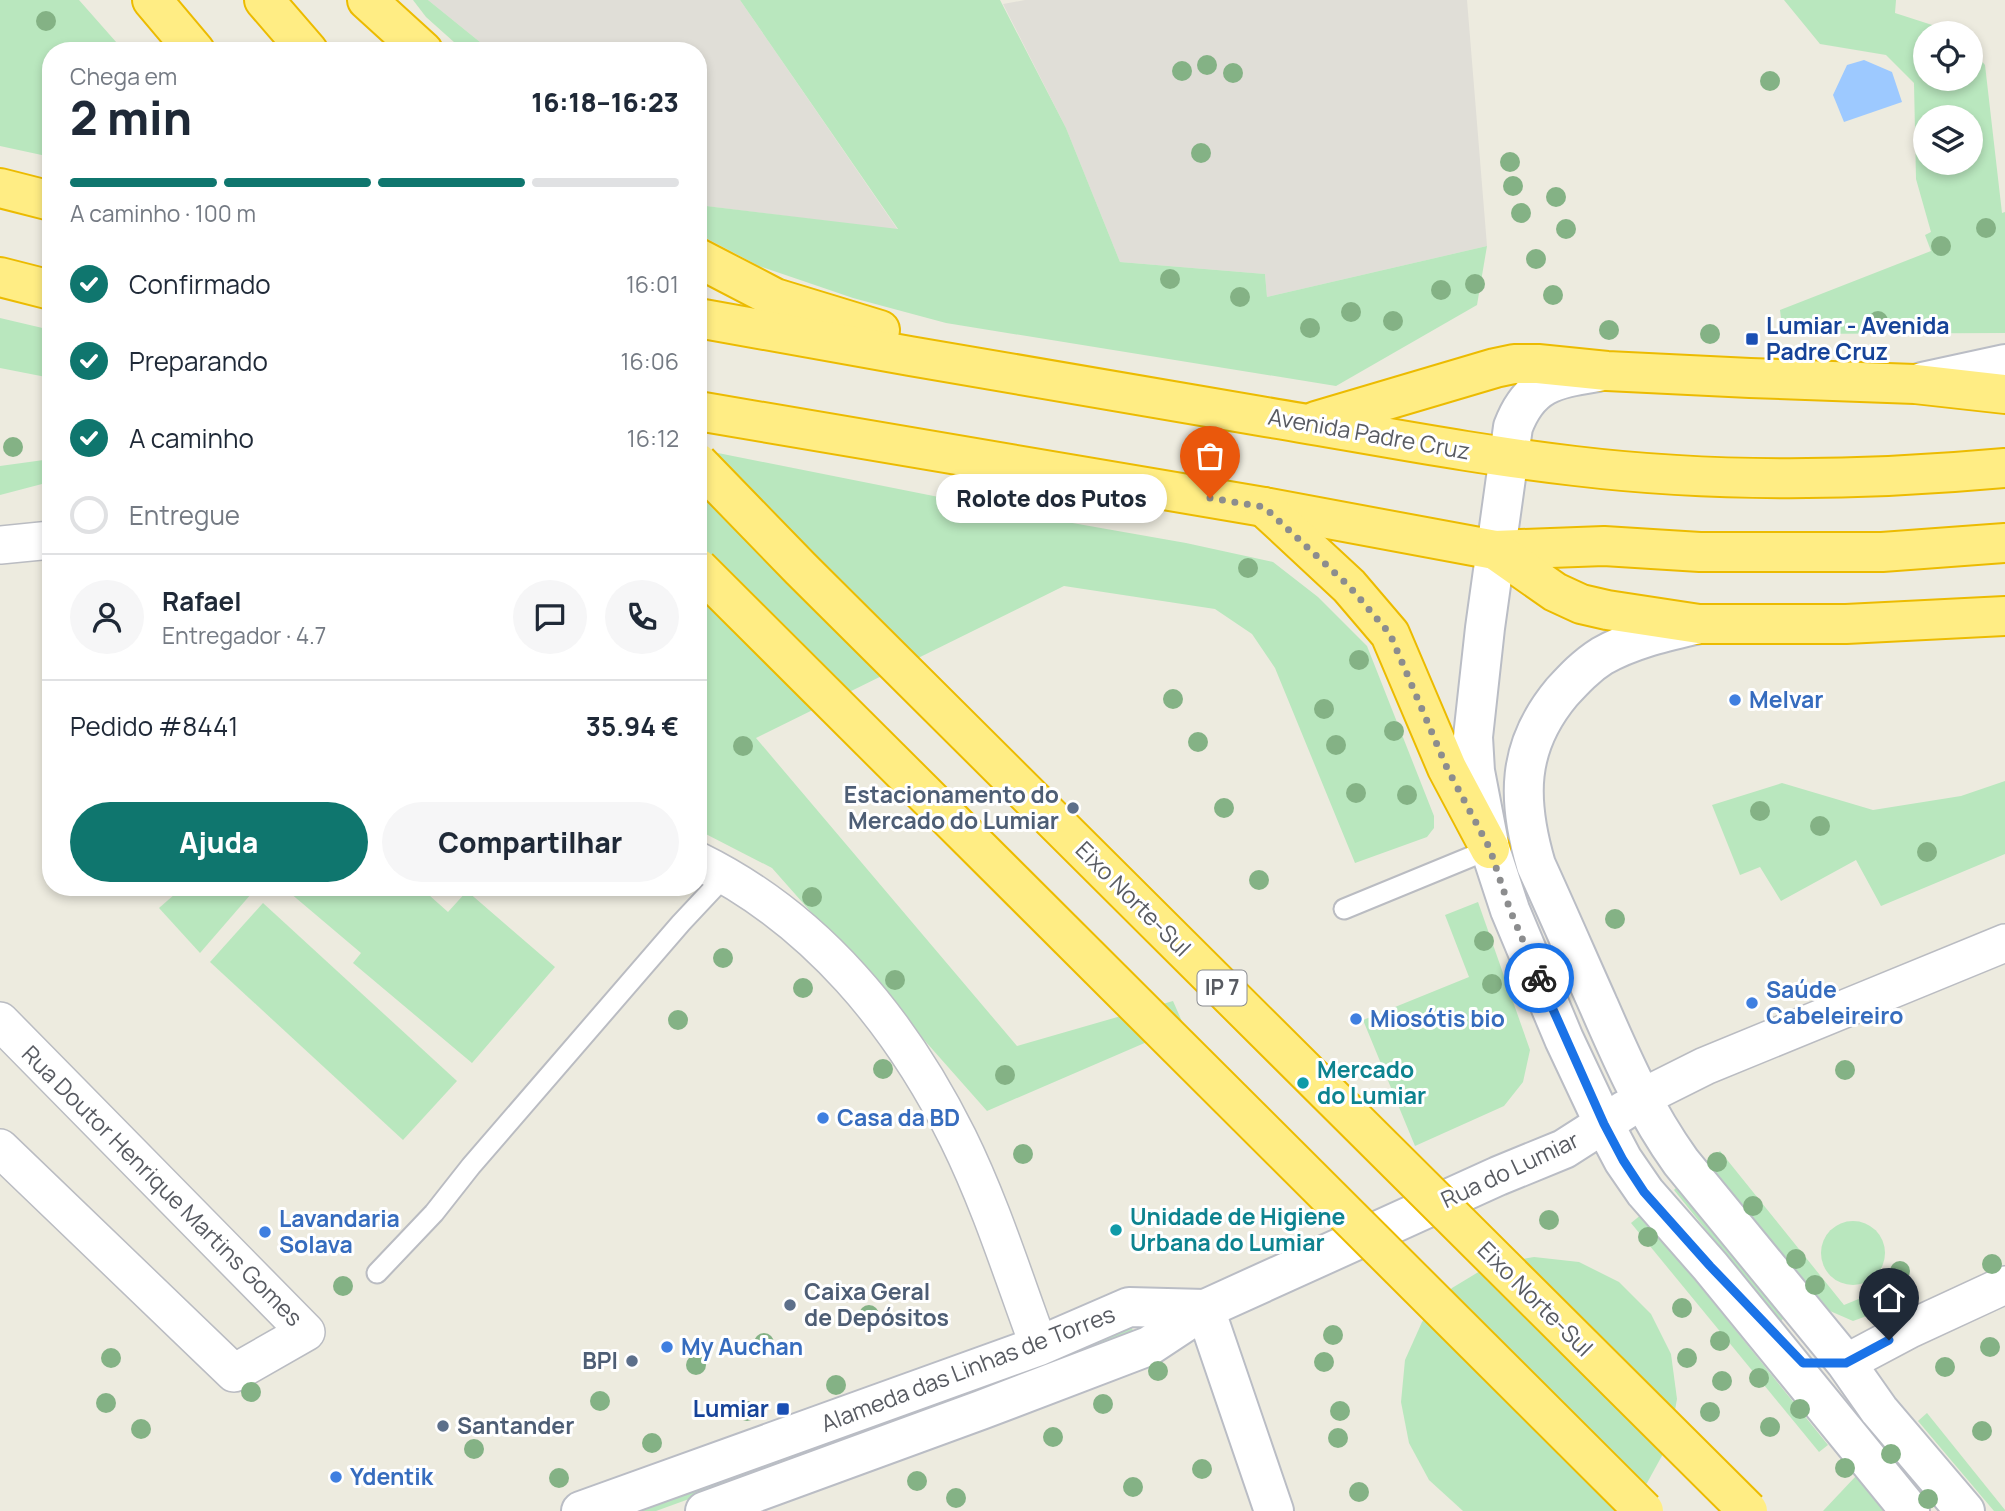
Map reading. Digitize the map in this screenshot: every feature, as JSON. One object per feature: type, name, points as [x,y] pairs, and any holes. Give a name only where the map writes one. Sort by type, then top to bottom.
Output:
[{"type":"highway","points":[[152,0],[187,42]]},
{"type":"highway","points":[[264,0],[300,42]]},
{"type":"highway","points":[[367,0],[413,42]]},
{"type":"highway","points":[[0,188],[42,199]]},
{"type":"highway","points":[[707,263],[775,298],[1029,377]]},
{"type":"highway","points":[[0,277],[42,287]]},
{"type":"highway","name":"Avenida Padre Cruz","points":[[707,320],[1307,424],[1576,466],[1708,477],[1847,478],[2005,468]]},
{"type":"highway","points":[[1307,424],[1495,368],[1514,365],[1538,364],[1607,371],[1750,379],[1915,384],[2005,394]]},
{"type":"highway","points":[[707,413],[1264,507],[1495,550],[1604,546],[1700,552],[1882,552],[2005,542]]},
{"type":"highway","name":"Eixo Norte-Sul","points":[[707,472],[1748,1511]]},
{"type":"highway","points":[[1264,507],[1349,586],[1390,634],[1447,768],[1490,849]]},
{"type":"highway","points":[[1495,550],[1555,592],[1581,604],[1699,624],[1846,624],[2005,616]]},
{"type":"highway","points":[[707,577],[1644,1511]]},
{"type":"main road","points":[[1915,384],[2005,364]]},
{"type":"main road","points":[[1607,371],[1567,377],[1549,383],[1525,401],[1513,427],[1507,457],[1473,737],[1475,771],[1490,849],[1510,910],[1564,1039],[1604,1124],[1644,1192],[1803,1363],[1846,1363]]},
{"type":"main road","points":[[1699,624],[1653,634],[1601,657],[1578,674],[1544,718],[1531,742],[1524,770],[1525,820],[1536,865],[1641,1098],[1659,1131],[1846,1363],[1879,1410],[1965,1511]]},
{"type":"main road","name":"Rua do Lumiar","points":[[1205,1309],[1498,1176],[1564,1149],[1641,1098]]},
{"type":"main road","points":[[1710,1266],[1910,1511]]},
{"type":"main road","name":"Alameda das Linhas de Torres","points":[[582,1511],[1039,1346],[1129,1307],[1205,1309]]},
{"type":"main road","points":[[1205,1309],[1274,1511]]},
{"type":"main road","name":"Alameda das Linhas de Torres","points":[[705,1511],[1149,1346],[1205,1309]]},
{"type":"street","points":[[0,545],[42,541]]},
{"type":"street","points":[[712,868],[788,918],[822,947],[853,980],[909,1052],[936,1095],[959,1141],[1004,1250],[1039,1346]]},
{"type":"street","name":"Rua do Lumiar","points":[[1641,1098],[1705,1066],[2005,943]]},
{"type":"street","name":"Rua Doutor Henrique Martins Gomes","points":[[0,1021],[306,1332],[234,1373],[1,1151]]},
{"type":"street","points":[[1846,1363],[1910,1329],[2005,1285]]},
{"type":"lane","points":[[1344,909],[1490,849]]},
{"type":"lane","points":[[377,1273],[434,1213],[681,923],[696,896]]},
{"type":"shaded area","points":[[428,0],[740,0],[898,230],[707,206],[707,42],[480,42]]},
{"type":"shaded area","points":[[1025,0],[1467,0],[1487,246],[1267,297],[1265,274],[1120,262],[1066,128],[1003,4]]},
{"type":"green space","points":[[0,0],[79,0],[116,42],[42,42],[42,155],[0,146]]},
{"type":"green space","points":[[413,0],[428,0],[480,42],[454,42],[426,17]]},
{"type":"green space","points":[[740,0],[1000,0],[1066,128],[1120,262],[1265,274],[1267,297],[1487,246],[1477,305],[1336,386],[946,323],[853,298],[759,266],[707,239],[707,206],[898,229]]},
{"type":"green space","points":[[1784,0],[1896,0],[1895,13],[1920,21],[1913,21],[1913,82],[1886,55],[1820,44]]},
{"type":"green space","points":[[1983,63],[1985,65],[2002,213],[2005,212],[2005,333],[1783,334],[1780,310],[1931,251],[1925,235],[1931,232],[1916,175],[1983,175],[1983,105],[1914,105],[1914,91],[1983,91]]},
{"type":"green space","points":[[0,318],[42,328],[42,376],[0,368]]},
{"type":"green space","points":[[707,451],[1273,562],[1318,597],[1367,646],[1434,816],[1434,828],[1427,837],[1355,863],[1275,668],[1252,634],[1215,609],[1064,586],[756,738],[1017,1046],[1173,1001],[1184,1026],[987,1111],[772,868],[707,835]]},
{"type":"green space","points":[[42,460],[42,484],[0,495],[0,466]]},
{"type":"green space","points":[[2005,781],[2005,854],[1881,906],[1856,860],[1781,901],[1760,867],[1740,875],[1712,805],[1782,783],[1873,810],[1961,796]]},
{"type":"green space","points":[[173,896],[249,896],[200,953],[159,908]]},
{"type":"green space","points":[[294,896],[430,896],[448,912],[462,896],[473,896],[555,967],[472,1063],[353,963],[361,953]]},
{"type":"green space","points":[[1478,902],[1530,1050],[1523,1082],[1504,1106],[1415,1146],[1363,1020],[1469,977],[1445,915]]},
{"type":"green space","points":[[263,903],[457,1081],[403,1140],[210,962]]},
{"type":"green space","points":[[1720,1151],[1844,1305],[1878,1291],[1886,1309],[1853,1321],[1830,1311],[1706,1161]]},
{"type":"green space","points":[[1678,1186],[1784,1318],[1780,1322],[1674,1190]]},
{"type":"green space","points":[[1642,1214],[1828,1445],[1819,1452],[1631,1223]]},
{"type":"green space","points":[[1847,1221],[1859,1221],[1876,1230],[1883,1241],[1883,1265],[1876,1276],[1859,1285],[1847,1285],[1835,1280],[1826,1271],[1821,1259],[1821,1247],[1826,1235],[1835,1226]]},
{"type":"green space","points":[[1534,1257],[1579,1262],[1619,1282],[1651,1314],[1671,1354],[1677,1399],[1669,1443],[1647,1483],[1617,1511],[1463,1511],[1429,1480],[1409,1443],[1401,1402],[1405,1360],[1422,1322],[1452,1288],[1490,1265]]},
{"type":"green space","points":[[1132,1328],[1135,1337],[656,1511],[628,1511]]},
{"type":"green space","points":[[1927,1413],[2005,1511],[1994,1511],[1918,1421]]},
{"type":"green space","points":[[1856,1476],[1884,1511],[1823,1511]]},
{"type":"water","points":[[1864,60],[1892,72],[1902,102],[1844,122],[1833,95],[1847,65]]},
{"type":"way so far","points":[[1210,498],[1264,507],[1349,586],[1390,634],[1447,768],[1490,849],[1510,910],[1539,978]]},
{"type":"place","name":"Lumiar - Avenida Padre Cruz","points":[[1752,339]]},
{"type":"place","name":"Rolote dos Putos","points":[[1210,498]]},
{"type":"place","name":"Melvar","points":[[1735,700]]},
{"type":"place","name":"Estacionamento do Mercado do Lumiar","points":[[1073,808]]},
{"type":"place","name":"Saúde Cabeleireiro","points":[[1752,1003]]},
{"type":"place","name":"Miosótis bio","points":[[1356,1019]]},
{"type":"place","name":"Mercado do Lumiar","points":[[1303,1083]]},
{"type":"place","name":"Casa da BD","points":[[823,1118]]},
{"type":"place","name":"Unidade de Higiene Urbana do Lumiar","points":[[1116,1230]]},
{"type":"place","name":"Lavandaria Solava","points":[[265,1232]]},
{"type":"place","name":"Caixa Geral de Depósitos","points":[[790,1305]]},
{"type":"place","name":"My Auchan","points":[[667,1347]]},
{"type":"place","name":"BPI","points":[[632,1361]]},
{"type":"place","name":"Lumiar","points":[[783,1409]]},
{"type":"place","name":"Santander","points":[[443,1426]]},
{"type":"place","name":"Ydentik","points":[[336,1477]]},
{"type":"route","points":[[1539,978],[1604,1124],[1644,1192],[1803,1363],[1846,1363],[1889,1340]]}]
